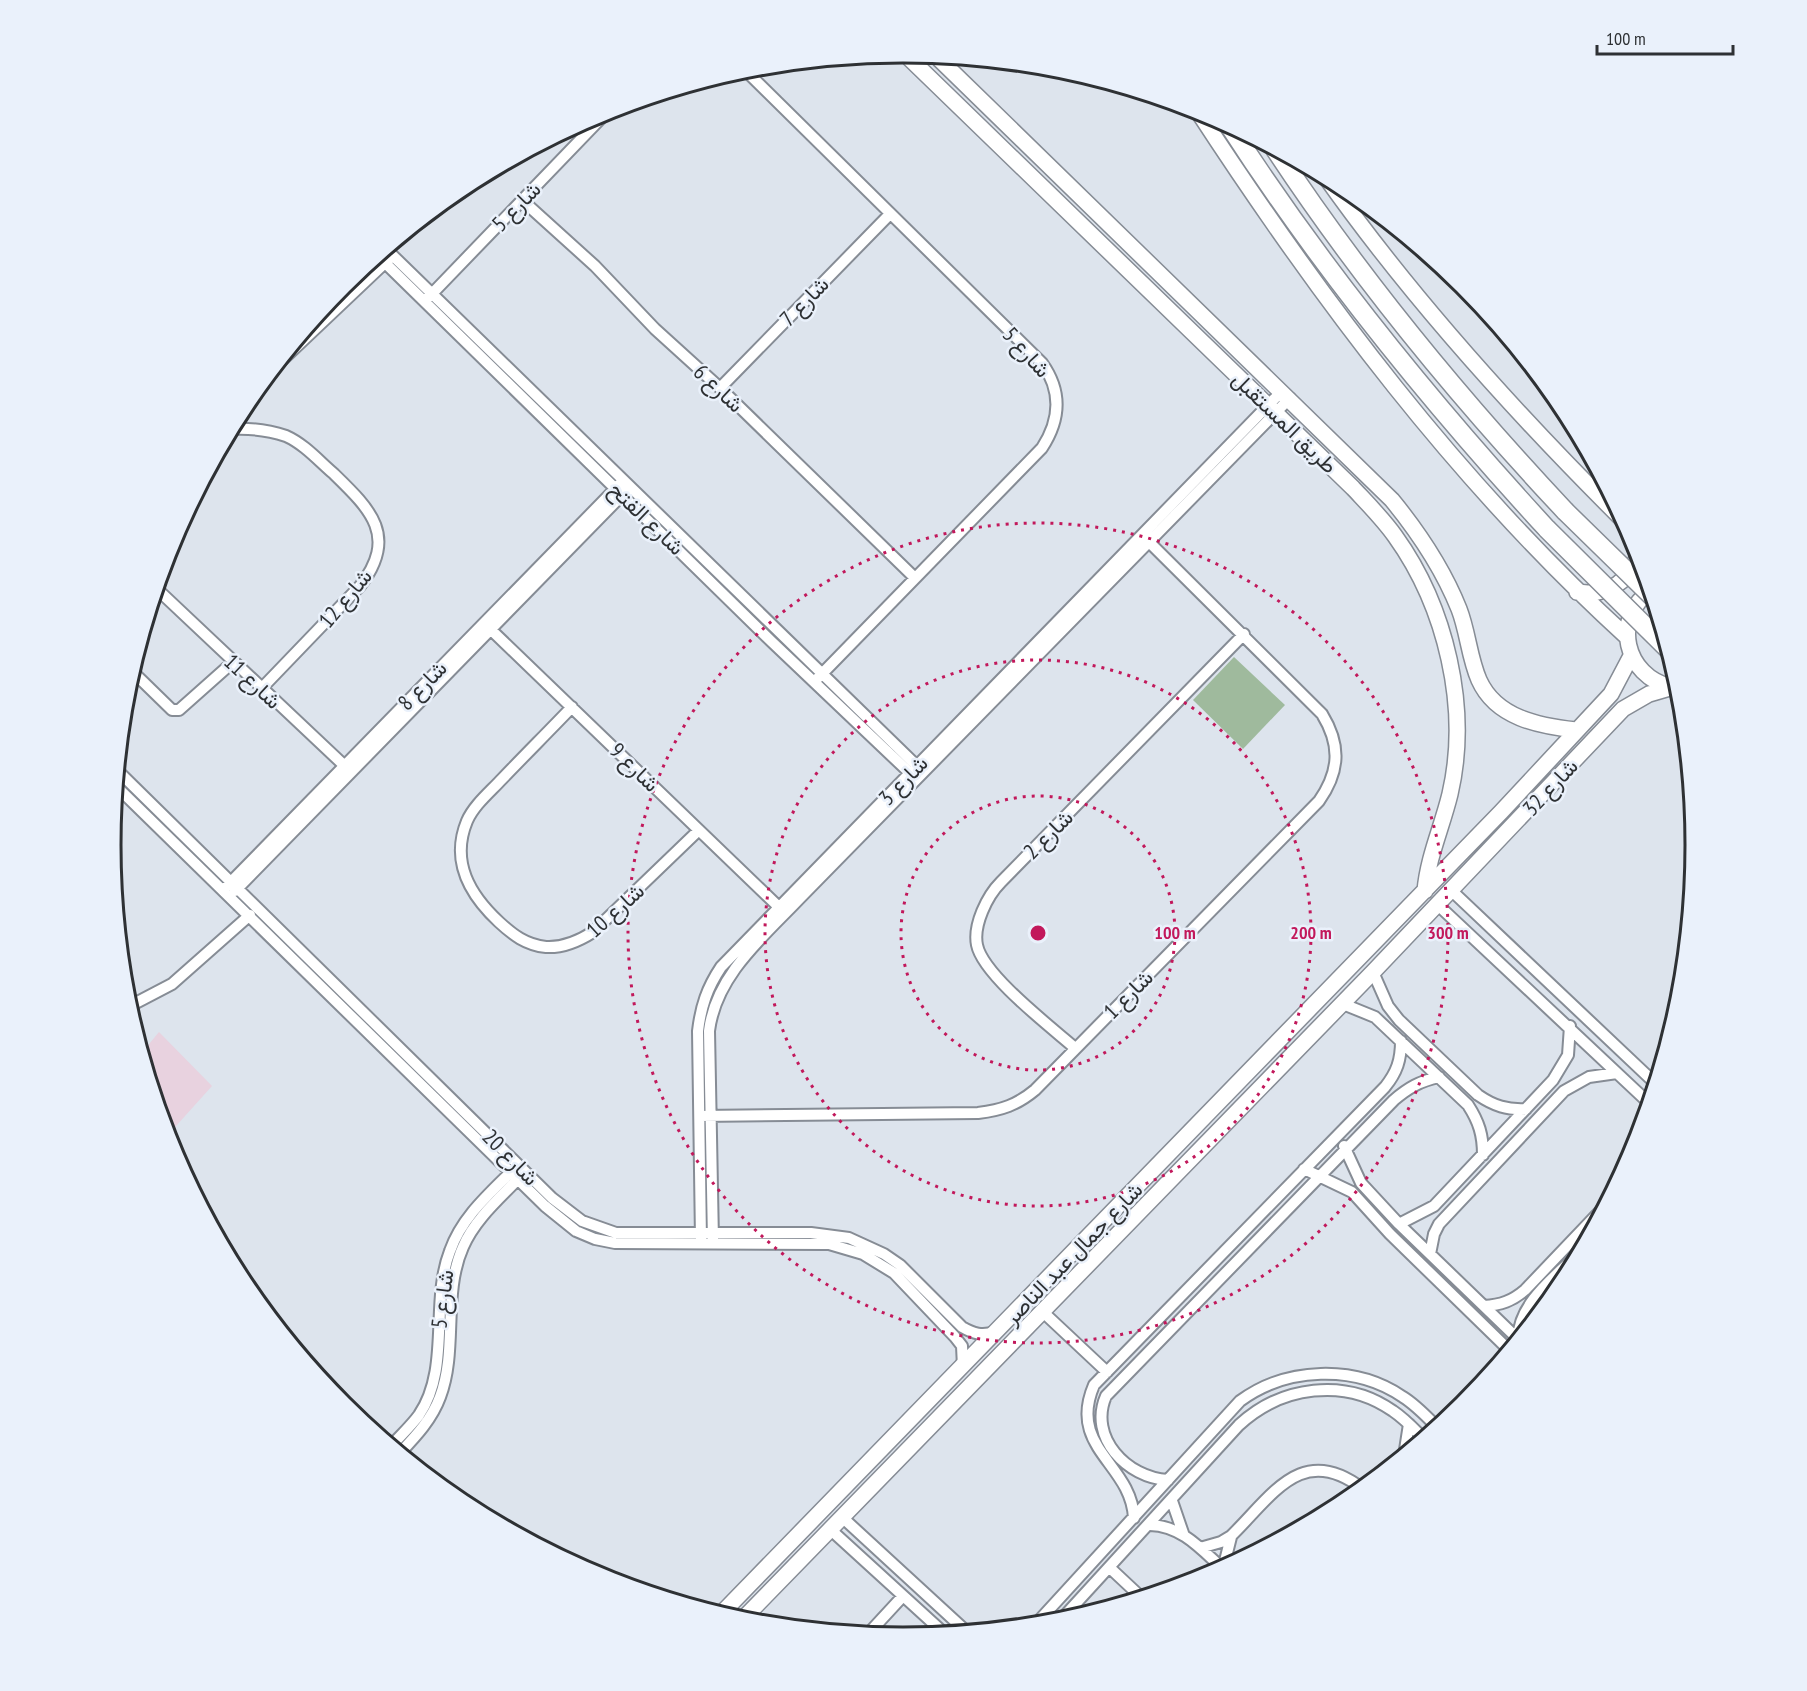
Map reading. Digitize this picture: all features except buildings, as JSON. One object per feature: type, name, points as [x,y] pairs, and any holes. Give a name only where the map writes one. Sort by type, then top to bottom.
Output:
[{"type":"highway","points":[[1238,139],[1301,231],[1443,412],[1547,529],[1658,639]]},
{"type":"highway","points":[[1284,162],[1328,227],[1411,335],[1475,412],[1564,511],[1641,585]]},
{"type":"main road","name":"طريق المستقبل","points":[[916,63],[1353,488],[1395,536],[1426,590],[1437,620],[1453,685],[1457,722],[1450,794],[1428,861],[1425,891]]},
{"type":"main road","name":"طريق المستقبل","points":[[945,65],[1368,474],[1412,525],[1431,553],[1455,600],[1480,681],[1491,697],[1503,708],[1532,724],[1576,730]]},
{"type":"main road","points":[[1207,125],[1320,292],[1448,450],[1577,592],[1627,637]]},
{"type":"main road","points":[[1340,196],[1372,240],[1465,354],[1607,504]]},
{"type":"main road","points":[[1577,592],[1600,592],[1615,586],[1631,571],[1633,565]]},
{"type":"main road","points":[[1645,597],[1632,612],[1627,637],[1631,656],[1648,677],[1669,684]]},
{"type":"main road","name":"شارع 32","points":[[1425,891],[1611,693],[1631,656]]},
{"type":"main road","name":"شارع 32","points":[[1438,904],[1623,709],[1649,694],[1670,689]]},
{"type":"main road","points":[[1611,693],[1619,700],[1623,709]]},
{"type":"main road","name":"شارع جمال عبد الناصر","points":[[727,1607],[1425,891]]},
{"type":"main road","name":"شارع جمال عبد الناصر","points":[[749,1613],[1438,904]]},
{"type":"main road","points":[[1159,1165],[1162,1174],[1174,1176]]},
{"type":"main road","points":[[1132,1191],[1143,1195],[1146,1206]]},
{"type":"street","name":"شارع 5","points":[[753,78],[889,215],[1042,363],[1056,388],[1058,404],[1053,427],[1042,447],[817,678]]},
{"type":"street","name":"شارع 5","points":[[427,298],[591,129]]},
{"type":"street","name":"شارع 6","points":[[522,200],[595,266],[655,329],[720,388],[915,578]]},
{"type":"street","name":"شارع 7","points":[[720,388],[889,215]]},
{"type":"street","name":"شارع الفتح","points":[[387,257],[917,773]]},
{"type":"street","name":"شارع 3","points":[[707,1239],[705,1116],[712,1010],[729,976],[782,910],[1286,394]]},
{"type":"street","name":"شارع 12","points":[[242,429],[265,430],[288,437],[308,450],[365,505],[375,522],[378,539],[374,564],[360,585],[261,689]]},
{"type":"street","name":"شارع 8","points":[[230,889],[622,488]]},
{"type":"street","name":"شارع 1","points":[[705,1116],[1000,1111],[1019,1103],[1035,1090],[1319,801],[1331,784],[1337,764],[1336,746],[1331,729],[1316,707],[1146,539]]},
{"type":"street","name":"شارع 11","points":[[163,595],[347,768]]},
{"type":"street","name":"شارع 9","points":[[486,625],[782,910]]},
{"type":"street","name":"شارع 2","points":[[1075,1048],[1002,982],[983,960],[977,945],[978,930],[985,908],[994,888],[1244,634]]},
{"type":"street","points":[[140,678],[172,710],[179,710],[233,662]]},
{"type":"street","name":"شارع 10","points":[[572,707],[482,801],[467,821],[462,861],[469,885],[480,904],[515,936],[531,944],[547,947],[578,942],[593,932],[699,830]]},
{"type":"street","name":"شارع 20","points":[[125,778],[230,889],[518,1172],[561,1219],[595,1239],[634,1245],[830,1233],[855,1239],[900,1265],[962,1328],[979,1334],[998,1331]]},
{"type":"street","name":"شارع 20","points":[[123,792],[230,889],[249,915],[518,1172]]},
{"type":"street","points":[[1452,891],[1650,1078]]},
{"type":"street","points":[[1438,904],[1644,1098]]},
{"type":"street","points":[[137,1002],[172,984],[249,915]]},
{"type":"street","points":[[1374,972],[1388,1006],[1405,1026],[1478,1095],[1510,1110],[1526,1109]]},
{"type":"street","points":[[1343,1004],[1375,1017],[1468,1105],[1478,1120],[1483,1137],[1483,1155]]},
{"type":"street","points":[[1134,1518],[1129,1495],[1091,1437],[1087,1420],[1087,1402],[1094,1385],[1395,1073],[1401,1058],[1396,1027],[1405,1026]]},
{"type":"street","points":[[1399,1224],[1434,1206],[1553,1080],[1568,1055],[1570,1026]]},
{"type":"street","points":[[1430,1254],[1434,1234],[1446,1217],[1564,1091],[1589,1077],[1617,1072]]},
{"type":"street","points":[[1167,1480],[1142,1475],[1119,1457],[1104,1434],[1101,1421],[1101,1408],[1106,1396],[1345,1149],[1407,1089],[1422,1081],[1439,1077]]},
{"type":"street","points":[[1553,1080],[1564,1081],[1564,1091]]},
{"type":"street","points":[[1468,1105],[1476,1103],[1478,1095]]},
{"type":"street","points":[[1338,1134],[1361,1183],[1399,1224],[1514,1335]]},
{"type":"street","points":[[1304,1169],[1352,1192],[1390,1234],[1505,1346]]},
{"type":"street","name":"شارع 5","points":[[396,1441],[419,1415],[429,1393],[435,1371],[444,1270],[453,1244],[465,1221],[518,1172]]},
{"type":"street","name":"شارع 5","points":[[405,1448],[428,1421],[441,1397],[446,1372],[455,1272],[463,1248],[479,1221],[518,1172]]},
{"type":"street","points":[[1352,1192],[1352,1183],[1361,1183]]},
{"type":"street","points":[[1434,1206],[1434,1215],[1437,1218],[1446,1217]]},
{"type":"street","points":[[1484,1306],[1499,1305],[1513,1300],[1589,1222]]},
{"type":"street","name":"شارع 20","points":[[707,1239],[829,1244],[863,1254],[894,1273],[955,1337],[962,1346],[963,1366]]},
{"type":"street","points":[[1520,1327],[1521,1317],[1533,1300],[1556,1276]]},
{"type":"street","points":[[1525,1290],[1524,1299],[1533,1300]]},
{"type":"street","points":[[1043,1312],[1107,1372]]},
{"type":"street","points":[[1044,1615],[1240,1401],[1268,1383],[1319,1374],[1362,1378],[1403,1397],[1432,1422]]},
{"type":"street","points":[[1071,1609],[1253,1412],[1292,1394],[1312,1390],[1355,1393],[1384,1406],[1419,1434]]},
{"type":"street","points":[[1406,1445],[1409,1424]]},
{"type":"street","points":[[1108,1465],[1116,1465],[1119,1457]]},
{"type":"street","points":[[1200,1548],[1221,1542],[1231,1536],[1285,1482],[1307,1471],[1337,1472],[1355,1484]]},
{"type":"street","points":[[1172,1501],[1183,1533]]},
{"type":"street","points":[[843,1518],[960,1626]]},
{"type":"street","points":[[1150,1525],[1161,1525],[1183,1533],[1216,1562]]},
{"type":"street","points":[[831,1530],[937,1627]]},
{"type":"street","points":[[1226,1558],[1231,1536]]},
{"type":"street","points":[[1110,1568],[1136,1592]]},
{"type":"street","points":[[875,1627],[903,1596]]},
{"type":"shaded area","points":[[159,1032],[212,1086],[174,1128],[163,1097],[148,1046]]},
{"type":"green space","points":[[1234,657],[1285,705],[1243,749],[1193,700]]}]
